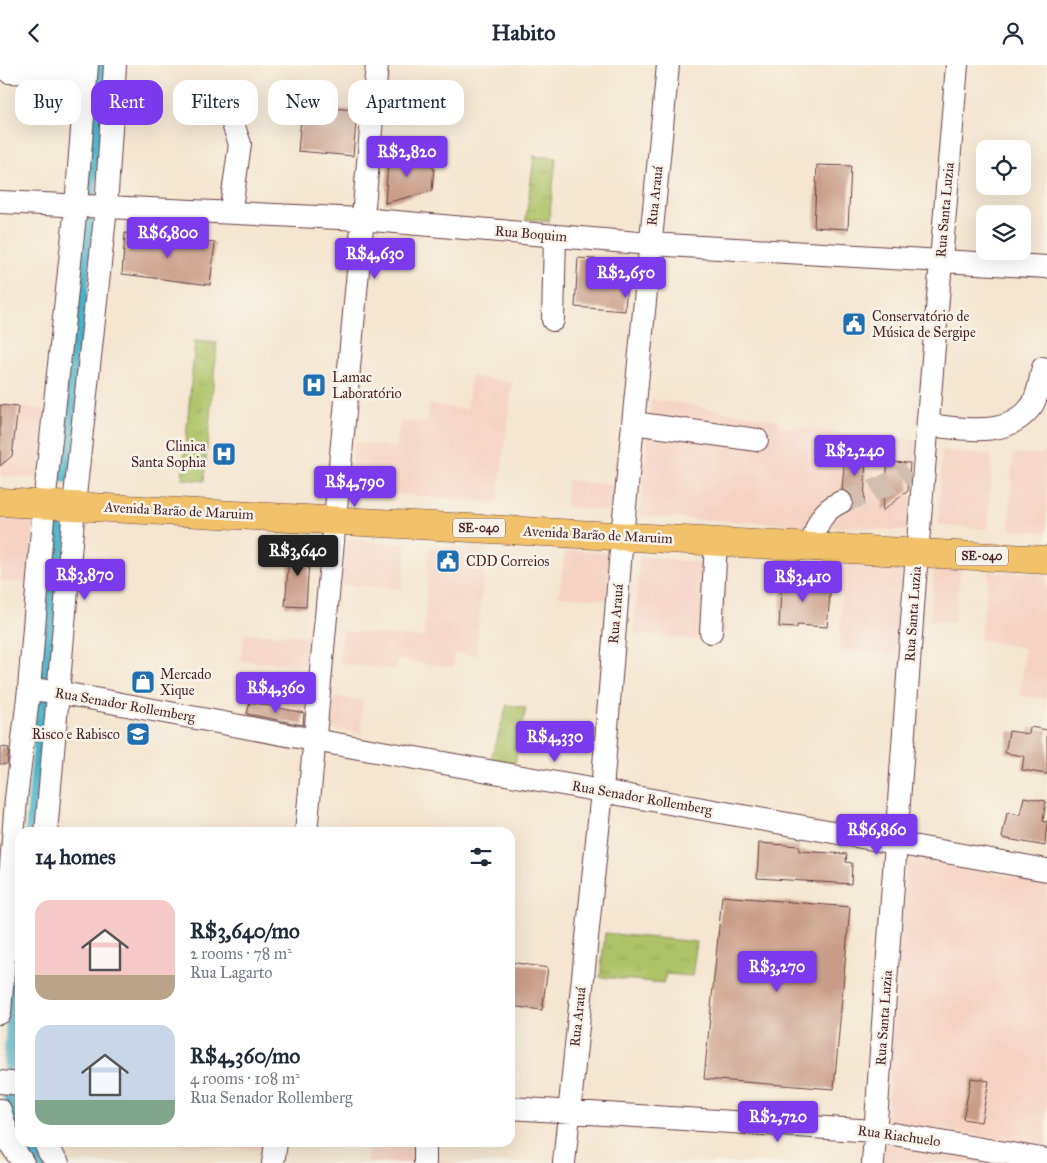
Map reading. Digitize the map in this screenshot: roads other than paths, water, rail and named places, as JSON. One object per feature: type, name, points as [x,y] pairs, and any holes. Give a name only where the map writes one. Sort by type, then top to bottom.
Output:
[{"type":"main road","name":"Avenida Barão de Maruim","points":[[0,502],[75,501],[622,537],[1047,560]]},
{"type":"street","points":[[0,1013],[8,798],[44,690],[75,501],[90,207],[86,70],[15,72],[9,71],[3,65]]},
{"type":"street","points":[[46,827],[44,500],[90,207],[115,65]]},
{"type":"street","points":[[307,827],[361,219],[377,65]]},
{"type":"street","name":"Rua Arauá","points":[[564,1163],[602,791],[622,537],[668,65]]},
{"type":"street","name":"Rua Santa Luzia","points":[[873,1163],[917,552],[917,469],[928,425],[958,65]]},
{"type":"street","points":[[233,125],[240,144],[231,208],[233,213]]},
{"type":"street","name":"Rua Boquim","points":[[0,202],[361,219],[650,244],[1047,267]]},
{"type":"street","points":[[553,321],[555,236]]},
{"type":"street","points":[[928,425],[973,430],[994,429],[1016,420],[1031,408],[1043,368]]},
{"type":"street","points":[[634,423],[758,441]]},
{"type":"street","points":[[811,546],[818,520],[832,506],[841,502]]},
{"type":"street","points":[[711,632],[716,541]]},
{"type":"street","name":"Rua Senador Rollemberg","points":[[44,690],[314,740],[1047,870]]},
{"type":"street","name":"Rua Riachuelo","points":[[515,1108],[568,1110],[875,1131],[1047,1160]]},
{"type":"street","points":[[0,1110],[11,1145],[23,1163]]},
{"type":"street","points":[[47,1147],[58,1163]]},
{"type":"street","points":[[273,1163],[275,1147]]},
{"type":"street","points":[[424,1163],[425,1147]]},
{"type":"waterway","points":[[65,476],[99,65]]},
{"type":"waterway","points":[[34,827],[60,533]]},
{"type":"waterway","points":[[13,1129],[11,1066],[15,1012]]},
{"type":"waterway","points":[[26,1147],[39,1163]]},
{"type":"tunnel","points":[[841,502],[876,489],[909,471]]},
{"type":"place","name":"Conservatório de Música de Sergipe","points":[[854,324]]},
{"type":"place","name":"Lamac Laboratório","points":[[314,385]]},
{"type":"place","name":"Clinica Santa Sophia","points":[[224,454]]},
{"type":"place","name":"CDD Correios","points":[[448,561]]},
{"type":"place","name":"Mercado Xique","points":[[143,682]]},
{"type":"place","name":"Risco e Rabisco","points":[[138,734]]}]
